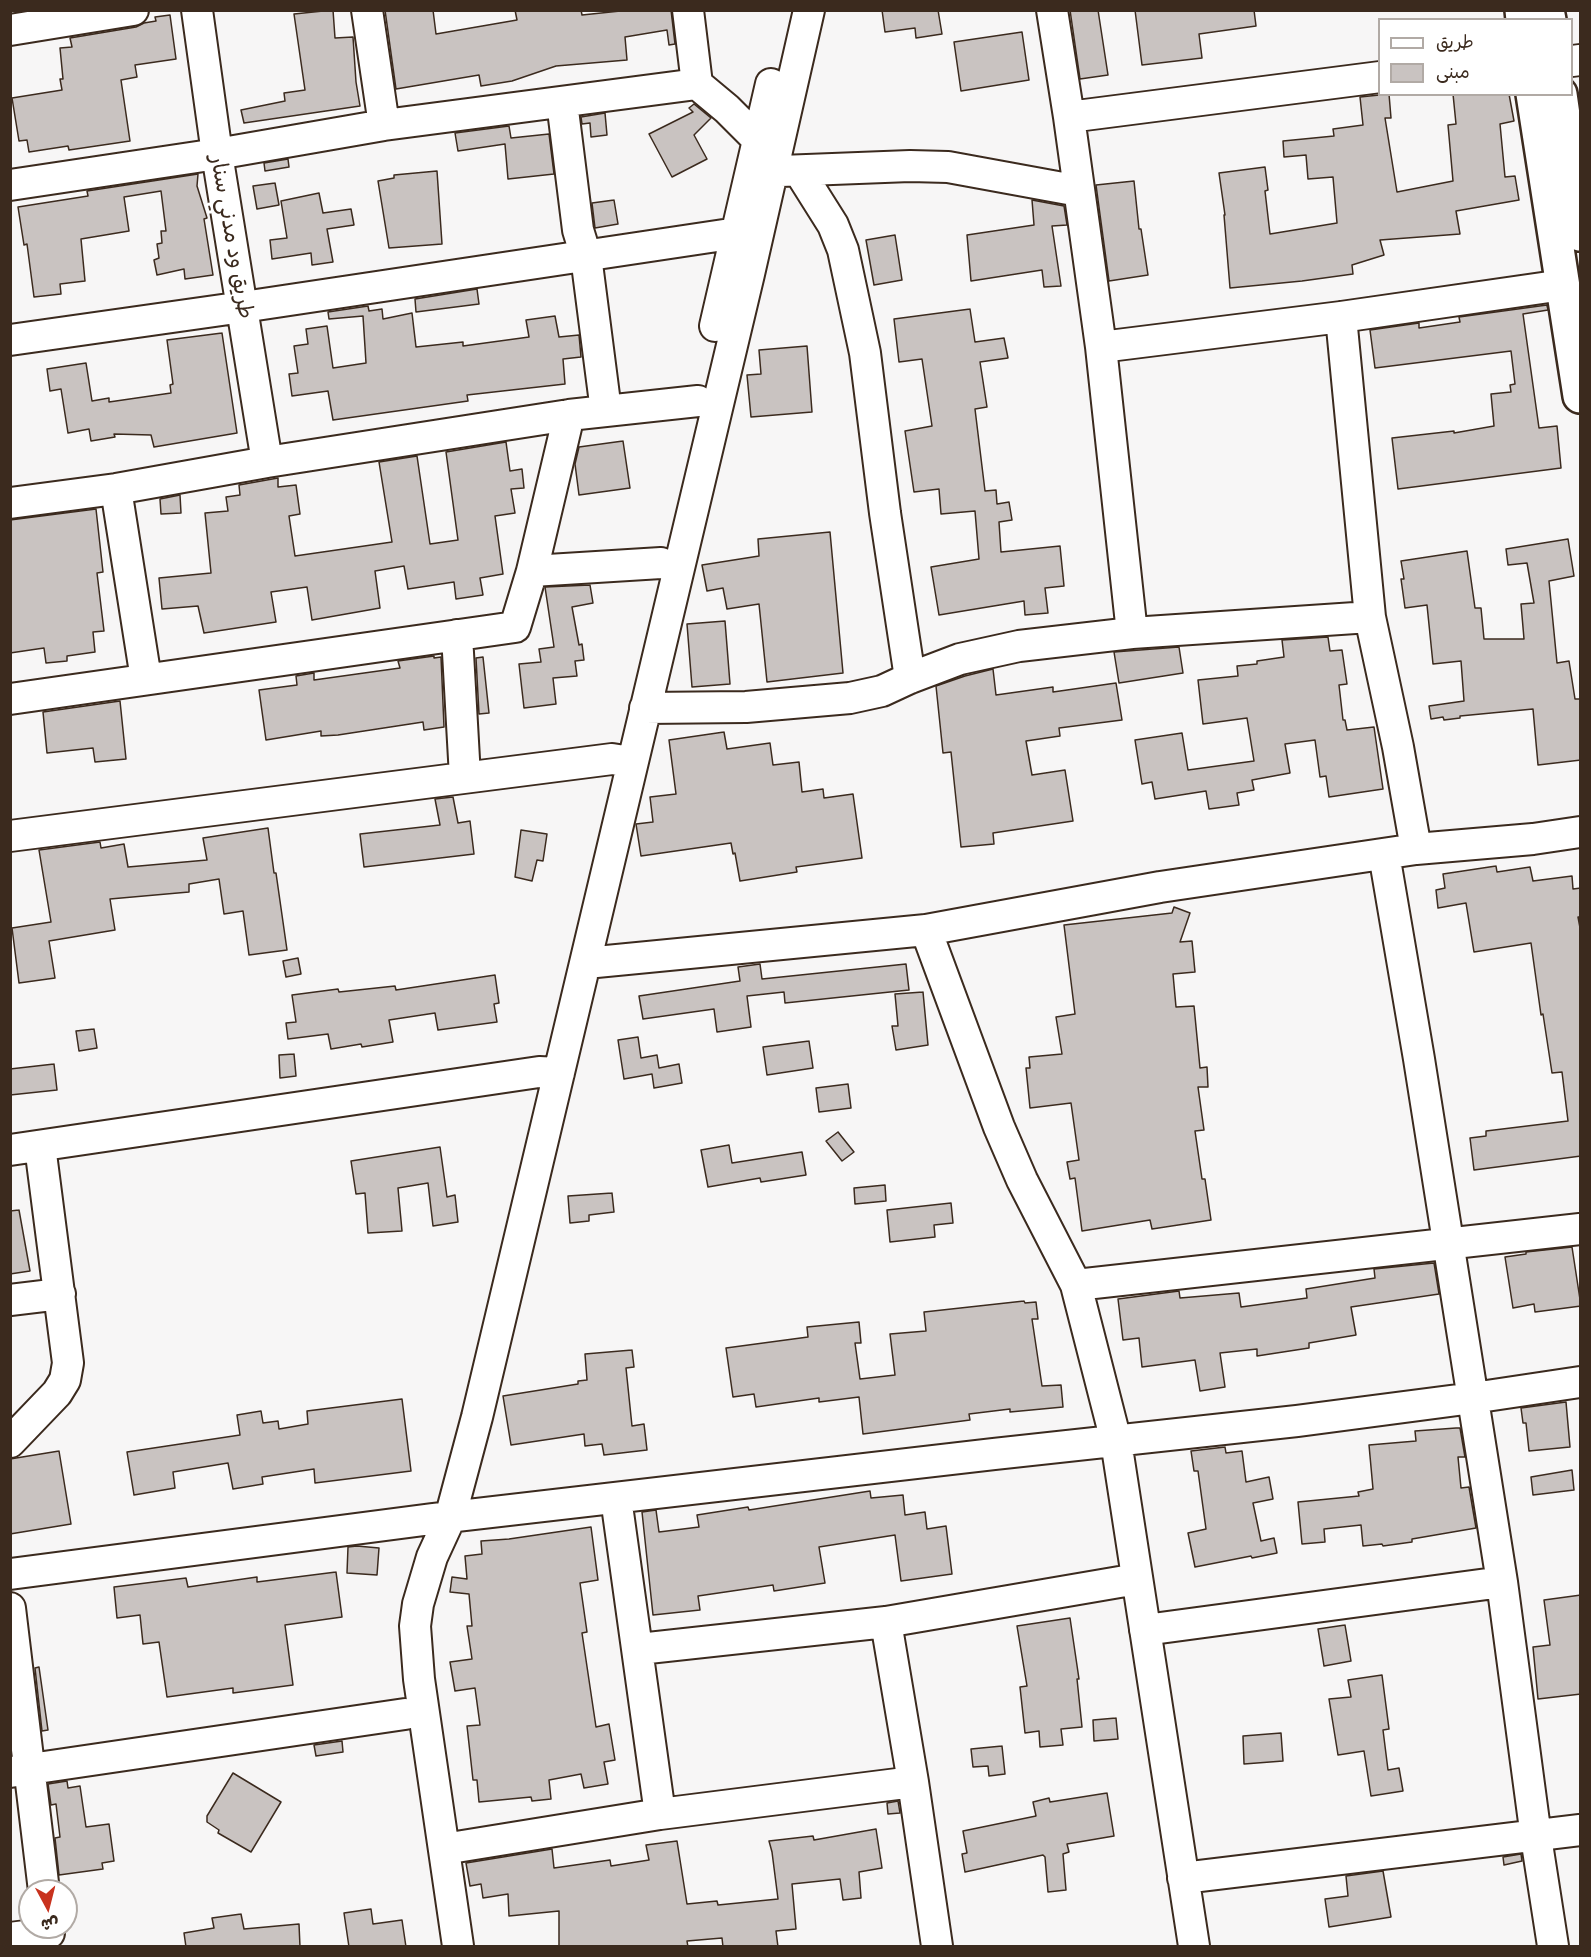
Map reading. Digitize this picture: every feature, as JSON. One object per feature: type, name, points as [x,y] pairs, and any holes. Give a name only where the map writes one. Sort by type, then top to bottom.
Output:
[{"type":"main road","points":[[1533,96],[1581,396]]},
{"type":"main road","points":[[1560,96],[1581,234]]},
{"type":"street","points":[[10,30],[134,10]]},
{"type":"street","name":"طريق ود مدني سنار","points":[[197,10],[217,154],[267,462]]},
{"type":"street","points":[[367,10],[384,125]]},
{"type":"street","points":[[688,10],[697,84],[727,109],[758,140]]},
{"type":"street","points":[[549,1072],[586,963],[622,760],[661,563],[788,10]]},
{"type":"street","points":[[458,1947],[419,1678],[415,1626],[423,1585],[441,1519],[477,1417],[592,854],[622,760],[645,708],[786,171],[809,10]]},
{"type":"street","points":[[1052,10],[1101,347],[1132,633]]},
{"type":"street","points":[[1069,117],[1378,77]]},
{"type":"street","points":[[10,185],[217,154],[384,125],[697,84]]},
{"type":"street","points":[[562,102],[578,230],[586,256],[606,411]]},
{"type":"street","points":[[786,171],[910,166],[948,167],[1079,191]]},
{"type":"street","points":[[786,171],[833,225],[843,250],[865,353],[885,513],[910,678]]},
{"type":"street","points":[[10,340],[243,308],[736,233]]},
{"type":"street","points":[[1101,347],[1341,317],[1563,285]]},
{"type":"street","points":[[1341,317],[1370,617],[1398,747],[1416,849]]},
{"type":"street","points":[[10,503],[116,489],[267,462],[569,416],[698,401]]},
{"type":"street","points":[[10,699],[515,627],[532,571],[569,416]]},
{"type":"street","points":[[116,489],[146,679]]},
{"type":"street","points":[[532,571],[661,563]]},
{"type":"street","points":[[645,708],[746,707],[850,698],[882,692],[910,678],[960,659],[1019,646],[1132,633],[1370,617]]},
{"type":"street","points":[[457,635],[465,777]]},
{"type":"street","points":[[10,836],[465,777],[622,760]]},
{"type":"street","points":[[586,963],[926,930],[1160,887],[1416,849],[1533,839],[1581,832]]},
{"type":"street","points":[[1384,854],[1502,1582],[1553,1947]]},
{"type":"street","points":[[926,930],[999,1127],[1022,1180],[1076,1285],[1116,1441],[1194,1947]]},
{"type":"street","points":[[10,1150],[549,1072]]},
{"type":"street","points":[[10,1442],[57,1393],[65,1380],[68,1363],[40,1146]]},
{"type":"street","points":[[1076,1285],[1581,1229]]},
{"type":"street","points":[[10,1300],[60,1294]]},
{"type":"street","points":[[10,1574],[616,1498],[1297,1421],[1581,1382]]},
{"type":"street","points":[[616,1498],[639,1649],[660,1814]]},
{"type":"street","points":[[438,1947],[405,1714],[399,1651],[400,1621],[409,1578],[441,1519]]},
{"type":"street","points":[[639,1649],[886,1622],[1137,1580]]},
{"type":"street","points":[[1145,1630],[1502,1582]]},
{"type":"street","points":[[10,1608],[20,1771],[42,1879]]},
{"type":"street","points":[[886,1622],[913,1782],[937,1947]]},
{"type":"street","points":[[20,1771],[405,1714]]},
{"type":"street","points":[[444,1849],[660,1814],[913,1782]]},
{"type":"street","points":[[1183,1878],[1581,1830]]},
{"type":"building","points":[[333,10],[335,38],[353,37],[360,106],[244,123],[241,110],[285,101],[284,93],[305,90],[294,14]]},
{"type":"building","points":[[385,10],[433,10],[436,34],[517,20],[515,10],[581,10],[582,15],[630,10],[671,10],[675,44],[669,45],[667,30],[625,37],[627,60],[556,66],[512,81],[481,86],[479,75],[396,89]]},
{"type":"building","points":[[882,10],[938,10],[942,34],[916,38],[915,28],[885,32]]},
{"type":"building","points":[[1070,10],[1098,10],[1108,75],[1080,79]]},
{"type":"building","points":[[1135,10],[1254,10],[1256,26],[1199,34],[1202,58],[1142,65]]},
{"type":"building","points":[[170,15],[176,59],[135,65],[137,77],[121,80],[130,141],[69,150],[68,146],[29,152],[27,140],[19,141],[12,98],[62,90],[60,48],[72,47],[70,38],[136,27],[156,21],[155,17]]},
{"type":"building","points":[[1022,32],[1029,80],[961,91],[954,42]]},
{"type":"building","points":[[1389,96],[1391,118],[1385,118],[1397,192],[1453,181],[1448,125],[1456,124],[1453,96],[1509,96],[1514,121],[1500,124],[1505,177],[1515,176],[1519,200],[1456,211],[1460,234],[1380,240],[1384,255],[1352,265],[1353,274],[1230,288],[1225,215],[1219,173],[1265,167],[1270,234],[1337,223],[1333,177],[1308,179],[1306,155],[1284,157],[1283,141],[1334,136],[1333,129],[1363,125],[1360,97]]},
{"type":"building","points":[[694,104],[711,118],[694,135],[707,159],[672,177],[649,134],[693,112],[689,108]]},
{"type":"building","points":[[605,113],[607,135],[591,137],[590,123],[582,124],[581,117]]},
{"type":"building","points":[[509,126],[511,138],[549,134],[554,174],[508,179],[505,144],[458,151],[455,133]]},
{"type":"building","points":[[288,159],[289,167],[265,171],[264,163]]},
{"type":"building","points":[[437,171],[442,244],[389,248],[378,181],[394,178],[394,175]]},
{"type":"building","points":[[198,174],[197,186],[207,218],[204,219],[213,275],[185,279],[184,269],[157,275],[154,260],[159,258],[157,244],[162,243],[161,231],[166,231],[161,191],[124,197],[129,231],[81,239],[85,281],[60,284],[61,294],[34,297],[27,244],[24,245],[18,207],[88,196],[87,191]]},
{"type":"building","points":[[1134,181],[1139,229],[1141,229],[1148,275],[1109,281],[1096,185]]},
{"type":"building","points":[[275,183],[279,205],[257,209],[253,186]]},
{"type":"building","points":[[319,193],[323,213],[351,209],[354,225],[327,229],[333,262],[312,265],[311,253],[272,259],[270,240],[287,238],[281,201]]},
{"type":"building","points":[[614,200],[618,224],[595,228],[592,203]]},
{"type":"building","points":[[1032,200],[1064,206],[1067,225],[1052,226],[1061,286],[1044,287],[1042,270],[971,281],[967,235],[1034,225]]},
{"type":"building","points":[[895,235],[902,280],[874,285],[866,240]]},
{"type":"building","points":[[477,289],[479,304],[416,312],[415,299]]},
{"type":"building","points":[[1547,305],[1548,310],[1523,314],[1539,428],[1557,426],[1561,468],[1398,489],[1392,438],[1454,431],[1454,433],[1494,426],[1491,394],[1511,392],[1510,385],[1515,384],[1511,351],[1375,368],[1370,330],[1419,323],[1419,328],[1460,322],[1459,317]]},
{"type":"building","points":[[368,306],[369,311],[382,309],[383,319],[412,313],[416,347],[463,342],[463,346],[529,337],[526,320],[555,316],[559,337],[579,335],[581,357],[563,359],[565,384],[467,395],[468,401],[333,420],[328,391],[292,396],[289,374],[298,373],[294,346],[308,344],[306,329],[327,326],[333,368],[366,363],[363,316],[329,319],[328,312]]},
{"type":"building","points":[[970,309],[975,342],[1004,338],[1008,358],[980,362],[987,407],[975,409],[985,491],[996,490],[997,504],[1009,502],[1012,520],[999,522],[1001,552],[1060,546],[1064,586],[1045,588],[1048,613],[1025,615],[1024,601],[939,615],[931,567],[979,559],[975,511],[941,514],[939,489],[914,492],[905,431],[932,426],[922,359],[899,362],[894,319]]},
{"type":"building","points":[[222,333],[237,433],[154,447],[151,435],[114,434],[115,437],[91,441],[89,429],[68,433],[61,389],[50,391],[47,369],[86,363],[92,401],[109,398],[109,402],[171,393],[170,385],[173,384],[167,340]]},
{"type":"building","points":[[807,346],[812,412],[751,417],[747,375],[761,374],[759,350]]},
{"type":"building","points":[[623,441],[630,488],[579,495],[575,464],[579,447]]},
{"type":"building","points":[[506,442],[510,471],[522,469],[524,488],[511,489],[515,513],[495,516],[503,574],[480,578],[483,595],[456,599],[454,582],[408,589],[404,566],[375,571],[380,608],[312,620],[307,587],[271,592],[276,622],[204,633],[198,606],[162,609],[159,578],[211,573],[205,513],[228,511],[226,497],[240,495],[239,485],[278,478],[278,487],[296,485],[300,514],[289,516],[295,556],[392,542],[379,462],[417,456],[430,544],[458,540],[446,452]]},
{"type":"building","points":[[180,495],[181,513],[161,514],[160,499]]},
{"type":"building","points":[[96,509],[103,572],[97,573],[104,631],[93,632],[95,652],[67,656],[67,661],[46,663],[44,648],[10,653],[10,520]]},
{"type":"building","points":[[830,532],[843,673],[767,682],[759,604],[727,609],[723,588],[707,591],[702,565],[759,556],[758,539]]},
{"type":"building","points":[[1568,539],[1574,576],[1549,581],[1557,663],[1569,661],[1575,699],[1581,699],[1581,760],[1538,765],[1533,709],[1460,716],[1460,718],[1444,720],[1443,717],[1431,719],[1429,706],[1464,701],[1461,661],[1433,664],[1427,605],[1405,608],[1401,561],[1467,551],[1475,608],[1481,608],[1484,639],[1524,639],[1521,604],[1534,603],[1527,563],[1508,565],[1506,549]]},
{"type":"building","points":[[590,585],[593,603],[572,607],[584,660],[575,661],[577,676],[553,678],[556,704],[524,708],[519,664],[541,662],[539,649],[554,647],[545,587]]},
{"type":"building","points":[[725,621],[730,684],[692,687],[687,624]]},
{"type":"building","points":[[1328,637],[1330,651],[1342,650],[1347,684],[1339,685],[1343,720],[1345,720],[1347,730],[1374,727],[1383,789],[1329,797],[1326,776],[1320,777],[1315,740],[1285,744],[1290,773],[1252,780],[1254,790],[1237,793],[1239,805],[1209,809],[1206,791],[1155,799],[1152,782],[1142,784],[1135,740],[1182,733],[1188,770],[1254,761],[1247,718],[1203,724],[1198,680],[1238,676],[1237,666],[1284,657],[1282,640]]},
{"type":"building","points":[[1179,647],[1183,673],[1119,683],[1114,652]]},
{"type":"building","points":[[434,656],[434,658],[441,657],[444,727],[424,730],[423,722],[338,735],[321,736],[321,731],[266,740],[259,690],[297,685],[296,676],[314,673],[314,680],[400,668],[398,661]]},
{"type":"building","points":[[483,657],[489,713],[479,714],[476,658]]},
{"type":"building","points":[[993,669],[996,695],[1053,687],[1053,692],[1116,683],[1122,720],[1059,728],[1060,736],[1026,741],[1032,775],[1065,770],[1073,821],[993,833],[994,844],[961,847],[951,752],[943,753],[936,686]]},
{"type":"building","points":[[120,701],[126,759],[95,762],[93,748],[47,753],[43,712]]},
{"type":"building","points":[[724,732],[727,749],[770,743],[773,765],[799,762],[802,792],[823,789],[824,798],[853,794],[862,858],[796,867],[797,872],[740,881],[731,843],[641,856],[636,824],[653,822],[650,797],[676,794],[669,740]]},
{"type":"building","points":[[453,797],[458,823],[470,821],[474,854],[364,867],[360,834],[440,825],[435,799]]},
{"type":"building","points":[[268,828],[287,950],[249,955],[243,911],[224,914],[219,879],[189,884],[189,892],[110,899],[115,930],[49,941],[55,978],[19,983],[12,928],[51,922],[39,850],[100,842],[101,848],[124,844],[128,867],[207,860],[203,838]]},
{"type":"building","points":[[521,830],[547,834],[543,861],[537,860],[532,881],[515,877]]},
{"type":"building","points":[[1496,866],[1497,872],[1530,867],[1533,881],[1572,876],[1573,889],[1581,888],[1581,917],[1578,917],[1581,933],[1581,1156],[1474,1170],[1470,1138],[1486,1136],[1486,1131],[1568,1121],[1562,1072],[1552,1073],[1531,943],[1474,952],[1466,903],[1438,908],[1436,890],[1445,888],[1443,874]]},
{"type":"building","points":[[1174,907],[1190,913],[1180,942],[1192,941],[1195,972],[1173,974],[1176,1007],[1194,1006],[1200,1068],[1207,1067],[1208,1087],[1198,1087],[1204,1130],[1195,1131],[1211,1220],[1152,1229],[1150,1220],[1082,1231],[1075,1178],[1070,1179],[1067,1162],[1079,1160],[1071,1103],[1030,1108],[1026,1068],[1030,1068],[1029,1057],[1062,1054],[1056,1017],[1075,1014],[1064,925],[1172,913]]},
{"type":"building","points":[[298,958],[301,974],[286,977],[283,961]]},
{"type":"building","points":[[760,964],[762,979],[906,964],[909,990],[785,1003],[784,992],[747,996],[751,1027],[717,1032],[714,1009],[643,1019],[639,996],[740,981],[738,967]]},
{"type":"building","points":[[495,975],[499,1003],[494,1004],[497,1022],[438,1030],[435,1013],[389,1020],[393,1042],[331,1049],[328,1034],[288,1039],[286,1023],[296,1022],[292,995],[338,989],[339,992],[395,986],[396,990]]},
{"type":"building","points":[[923,992],[928,1045],[896,1050],[892,1026],[898,1026],[895,994]]},
{"type":"building","points":[[94,1029],[97,1048],[79,1051],[76,1031]]},
{"type":"building","points":[[638,1037],[641,1058],[657,1055],[659,1068],[679,1064],[682,1083],[654,1088],[652,1074],[624,1079],[618,1040]]},
{"type":"building","points":[[809,1041],[813,1068],[767,1075],[763,1047]]},
{"type":"building","points":[[294,1054],[296,1076],[280,1078],[279,1055]]},
{"type":"building","points":[[54,1064],[57,1090],[10,1095],[10,1069]]},
{"type":"building","points":[[848,1084],[851,1108],[819,1112],[816,1088]]},
{"type":"building","points":[[838,1132],[854,1152],[842,1161],[826,1141]]},
{"type":"building","points":[[729,1145],[732,1163],[802,1152],[806,1175],[761,1182],[760,1178],[708,1187],[701,1150]]},
{"type":"building","points":[[440,1147],[447,1197],[455,1195],[458,1222],[433,1226],[428,1183],[398,1188],[402,1231],[368,1233],[365,1193],[356,1194],[351,1161]]},
{"type":"building","points":[[885,1185],[886,1201],[855,1204],[854,1188]]},
{"type":"building","points":[[612,1193],[614,1212],[589,1215],[589,1221],[570,1223],[568,1196]]},
{"type":"building","points":[[951,1203],[953,1223],[934,1225],[935,1237],[890,1242],[887,1210]]},
{"type":"building","points":[[19,1210],[30,1271],[10,1274],[10,1211]]},
{"type":"building","points":[[1572,1247],[1581,1306],[1535,1312],[1534,1304],[1513,1308],[1505,1257],[1526,1254],[1526,1252]]},
{"type":"building","points":[[1434,1263],[1439,1294],[1351,1307],[1356,1335],[1309,1343],[1309,1348],[1257,1356],[1257,1349],[1220,1353],[1225,1387],[1200,1391],[1195,1360],[1142,1367],[1139,1338],[1123,1340],[1118,1299],[1179,1291],[1180,1298],[1239,1293],[1241,1307],[1307,1298],[1306,1289],[1375,1278],[1374,1269]]},
{"type":"building","points":[[1024,1301],[1025,1303],[1036,1302],[1038,1319],[1032,1319],[1042,1386],[1061,1385],[1063,1407],[1010,1412],[1010,1409],[969,1414],[970,1420],[863,1434],[859,1397],[819,1402],[819,1398],[756,1407],[754,1394],[733,1397],[726,1348],[808,1337],[807,1327],[859,1322],[861,1343],[855,1343],[860,1379],[895,1375],[890,1334],[926,1331],[924,1312]]},
{"type":"building","points":[[632,1350],[634,1367],[626,1368],[632,1426],[644,1424],[647,1450],[604,1455],[602,1444],[585,1446],[584,1434],[511,1445],[503,1396],[578,1384],[578,1381],[587,1380],[585,1354]]},
{"type":"building","points":[[402,1399],[411,1471],[315,1483],[314,1469],[262,1477],[263,1484],[233,1489],[228,1463],[173,1472],[175,1488],[134,1495],[127,1452],[240,1435],[237,1415],[261,1411],[263,1423],[278,1421],[279,1429],[308,1424],[307,1411]]},
{"type":"building","points":[[1566,1402],[1570,1447],[1529,1451],[1526,1423],[1523,1423],[1521,1408]]},
{"type":"building","points":[[1460,1428],[1465,1457],[1458,1457],[1461,1488],[1469,1487],[1476,1528],[1412,1539],[1412,1542],[1363,1546],[1361,1525],[1324,1529],[1325,1542],[1302,1544],[1298,1502],[1359,1496],[1358,1492],[1373,1489],[1369,1445],[1416,1441],[1415,1431]]},
{"type":"building","points":[[1225,1447],[1226,1453],[1242,1451],[1246,1482],[1269,1477],[1273,1499],[1253,1503],[1261,1541],[1274,1538],[1277,1553],[1195,1567],[1188,1533],[1206,1529],[1198,1471],[1194,1471],[1191,1451]]},
{"type":"building","points":[[59,1451],[71,1524],[10,1534],[10,1459]]},
{"type":"building","points":[[1572,1470],[1574,1490],[1533,1495],[1531,1477]]},
{"type":"building","points":[[870,1491],[871,1498],[903,1495],[905,1515],[925,1512],[927,1529],[946,1526],[952,1574],[901,1581],[895,1535],[819,1547],[825,1583],[774,1591],[773,1585],[698,1596],[700,1610],[653,1615],[642,1512],[656,1510],[659,1532],[699,1527],[697,1515],[748,1507],[749,1510]]},
{"type":"building","points":[[591,1527],[598,1580],[580,1583],[587,1632],[582,1633],[596,1727],[609,1724],[615,1760],[604,1762],[608,1784],[584,1788],[581,1774],[549,1780],[551,1799],[532,1801],[531,1797],[479,1802],[477,1780],[473,1780],[467,1726],[480,1725],[475,1688],[455,1691],[450,1662],[472,1659],[467,1626],[472,1626],[469,1594],[450,1592],[452,1577],[467,1579],[465,1556],[482,1554],[481,1541]]},
{"type":"building","points":[[348,1547],[379,1548],[377,1575],[347,1573]]},
{"type":"building","points":[[336,1572],[342,1617],[285,1625],[293,1685],[233,1693],[233,1688],[167,1697],[159,1642],[143,1644],[140,1615],[117,1618],[114,1587],[186,1578],[188,1587],[257,1577],[257,1582]]},
{"type":"building","points":[[1581,1595],[1581,1694],[1538,1699],[1533,1647],[1550,1645],[1544,1600]]},
{"type":"building","points":[[1070,1618],[1079,1679],[1077,1679],[1082,1727],[1061,1729],[1063,1745],[1040,1747],[1039,1731],[1025,1733],[1020,1687],[1027,1686],[1017,1626]]},
{"type":"building","points":[[1345,1625],[1351,1661],[1324,1666],[1318,1629]]},
{"type":"building","points":[[39,1667],[48,1730],[42,1731],[35,1668]]},
{"type":"building","points":[[1382,1675],[1389,1729],[1383,1730],[1388,1770],[1399,1768],[1403,1791],[1371,1796],[1364,1751],[1338,1755],[1329,1699],[1351,1697],[1348,1680]]},
{"type":"building","points":[[1116,1718],[1118,1739],[1094,1741],[1093,1720]]},
{"type":"building","points":[[1281,1733],[1283,1761],[1244,1764],[1243,1736]]},
{"type":"building","points":[[342,1741],[343,1752],[316,1756],[314,1745]]},
{"type":"building","points":[[1002,1746],[1005,1774],[989,1776],[988,1766],[973,1767],[971,1749]]},
{"type":"building","points":[[233,1773],[281,1802],[251,1852],[218,1833],[219,1830],[207,1822],[207,1816]]},
{"type":"building","points":[[67,1781],[68,1788],[80,1786],[86,1827],[109,1824],[114,1861],[102,1863],[103,1869],[59,1875],[55,1838],[60,1837],[56,1804],[51,1805],[48,1784]]},
{"type":"building","points":[[1107,1793],[1114,1836],[1067,1844],[1069,1852],[1063,1854],[1066,1890],[1048,1892],[1043,1855],[965,1872],[962,1854],[967,1853],[963,1831],[1036,1816],[1033,1802],[1049,1798],[1050,1802]]},
{"type":"building","points":[[898,1801],[900,1813],[888,1814],[887,1803]]},
{"type":"building","points":[[876,1829],[882,1868],[859,1872],[861,1898],[843,1900],[840,1879],[792,1884],[796,1929],[776,1931],[778,1947],[723,1947],[722,1938],[687,1941],[688,1947],[559,1947],[559,1911],[509,1916],[508,1894],[483,1898],[481,1884],[470,1886],[466,1863],[552,1849],[554,1868],[610,1860],[611,1866],[649,1860],[646,1845],[677,1841],[687,1904],[717,1901],[718,1905],[778,1899],[769,1841],[813,1836],[814,1840]]},
{"type":"building","points":[[1521,1854],[1522,1861],[1504,1865],[1503,1857]]},
{"type":"building","points":[[1383,1871],[1391,1917],[1329,1927],[1325,1899],[1348,1896],[1346,1876]]},
{"type":"building","points":[[371,1909],[373,1924],[402,1920],[406,1947],[349,1947],[344,1913]]},
{"type":"building","points":[[241,1914],[244,1929],[299,1924],[300,1947],[186,1947],[184,1933],[214,1928],[212,1918]]}]
